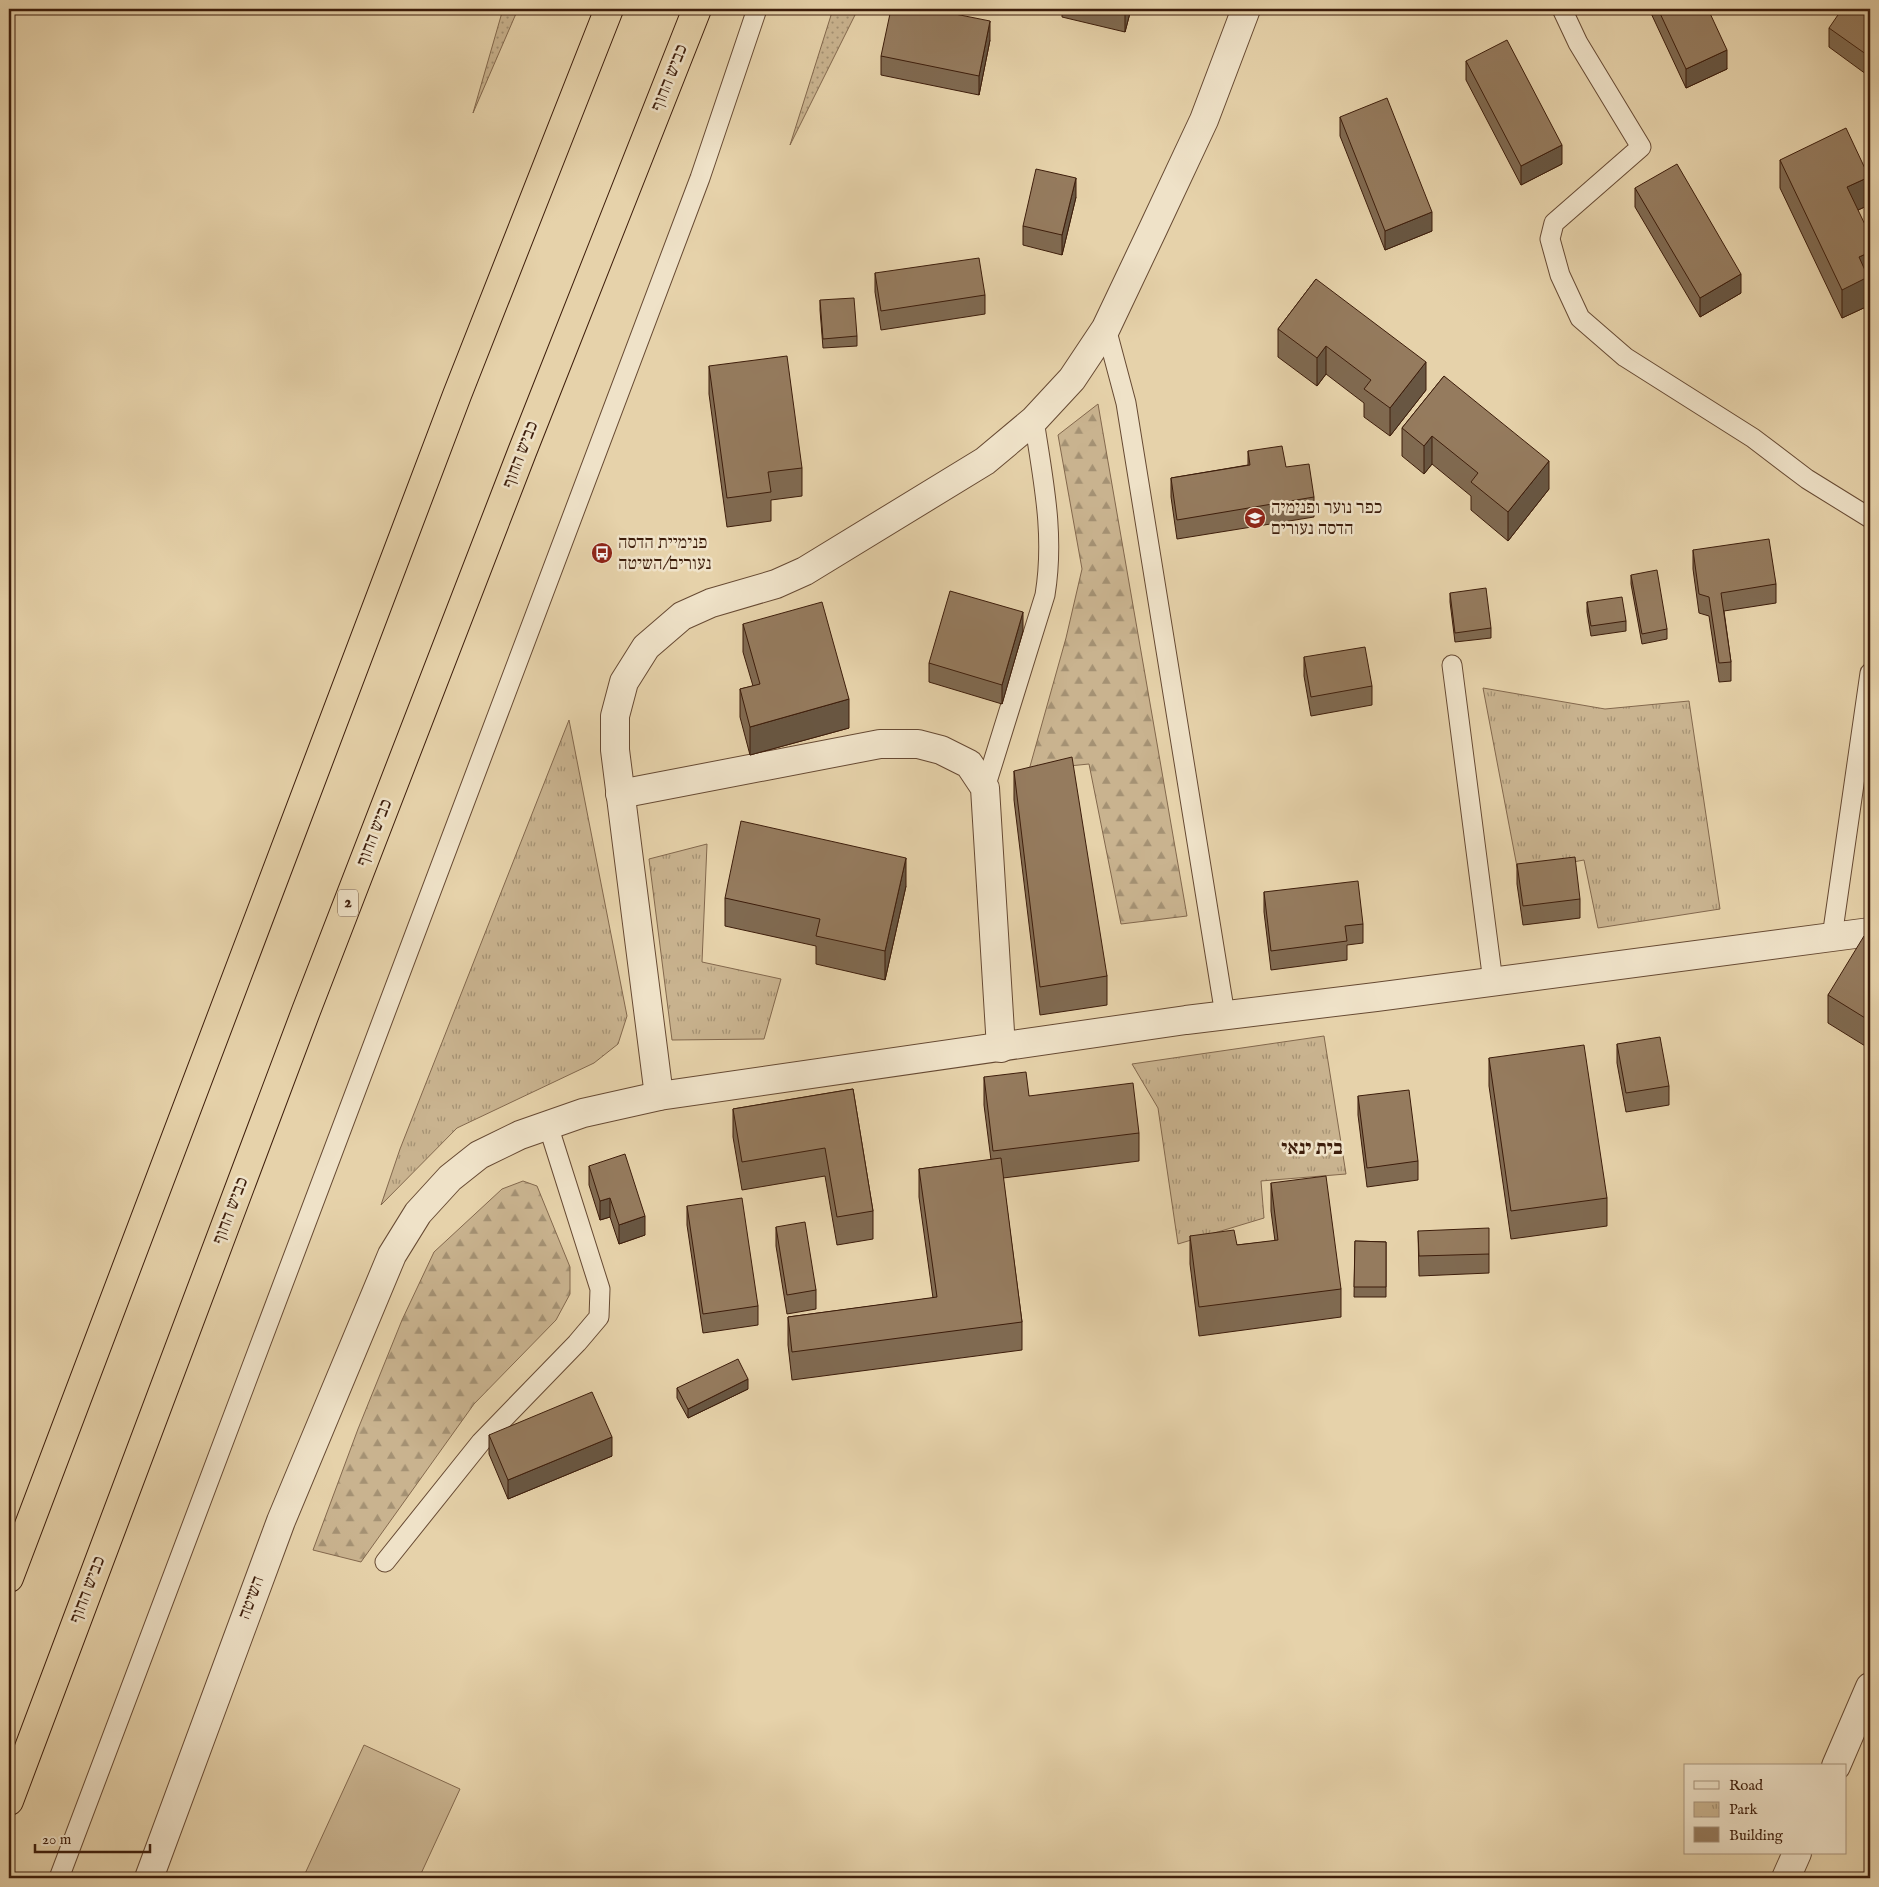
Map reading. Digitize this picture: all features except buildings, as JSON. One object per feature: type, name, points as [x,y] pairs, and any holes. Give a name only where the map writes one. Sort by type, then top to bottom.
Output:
[{"type":"highway","points":[[9,1578],[457,395],[609,9]]},
{"type":"highway","name":"כביש החוף","points":[[9,1801],[310,1002],[522,452],[697,9]]},
{"type":"street","points":[[659,1096],[615,750],[615,716],[624,682],[646,647],[682,616],[711,603],[776,584],[805,571],[985,461],[1034,420],[1072,379],[1106,328],[1204,120],[1246,9]]},
{"type":"street","points":[[620,794],[880,744],[918,744],[941,750],[969,764],[985,788],[1001,1048]]},
{"type":"street","name":"השיטה","points":[[149,1878],[280,1521],[392,1255],[418,1213],[450,1178],[479,1155],[520,1135],[583,1113],[659,1096],[1225,1015],[1870,932]]},
{"type":"street","points":[[1837,1764],[1870,1687]]},
{"type":"street","points":[[1786,1878],[1797,1854]]},
{"type":"lane","points":[[59,1878],[700,178],[757,9]]},
{"type":"lane","points":[[1562,9],[1578,43],[1641,147],[1554,224],[1550,239],[1560,275],[1580,318],[1625,357],[1752,438],[1807,479],[1870,518]]},
{"type":"lane","points":[[1106,328],[1126,403],[1225,1015]]},
{"type":"lane","points":[[985,788],[1045,595],[1049,569],[1049,523],[1034,420]]},
{"type":"lane","points":[[1452,665],[1493,982]]},
{"type":"lane","points":[[1832,937],[1870,673]]},
{"type":"lane","points":[[385,1562],[481,1442],[577,1342],[599,1316],[600,1289],[548,1125]]},
{"type":"green space","points":[[503,9],[518,9],[473,113]]},
{"type":"green space","points":[[833,9],[858,9],[790,145]]},
{"type":"green space","points":[[1098,404],[1187,916],[1121,924],[1089,764],[1029,770],[1066,638],[1082,569],[1058,435]]},
{"type":"green space","points":[[1483,688],[1605,709],[1689,701],[1720,909],[1598,928],[1584,860],[1518,872]]},
{"type":"green space","points":[[569,720],[627,1016],[618,1044],[594,1063],[457,1128],[381,1205],[400,1149]]},
{"type":"green space","points":[[707,844],[702,962],[781,979],[764,1039],[672,1040],[649,859]]},
{"type":"green space","points":[[1324,1036],[1346,1174],[1261,1181],[1264,1218],[1178,1244],[1158,1108],[1132,1064]]},
{"type":"green space","points":[[523,1181],[537,1186],[570,1267],[570,1294],[556,1320],[474,1404],[361,1562],[313,1550],[358,1429],[402,1320],[434,1252],[502,1189]]},
{"type":"green space","points":[[364,1745],[460,1789],[419,1878],[303,1878]]},
{"type":"place","name":"כפר נוער ופנימיה הדסה נעורים","points":[[1255,518]]},
{"type":"place","name":"פנימיית הדסה נעורים/השיטה","points":[[602,553]]},
{"type":"district","name":"בית ינאי","points":[[1312,1148]]}]
